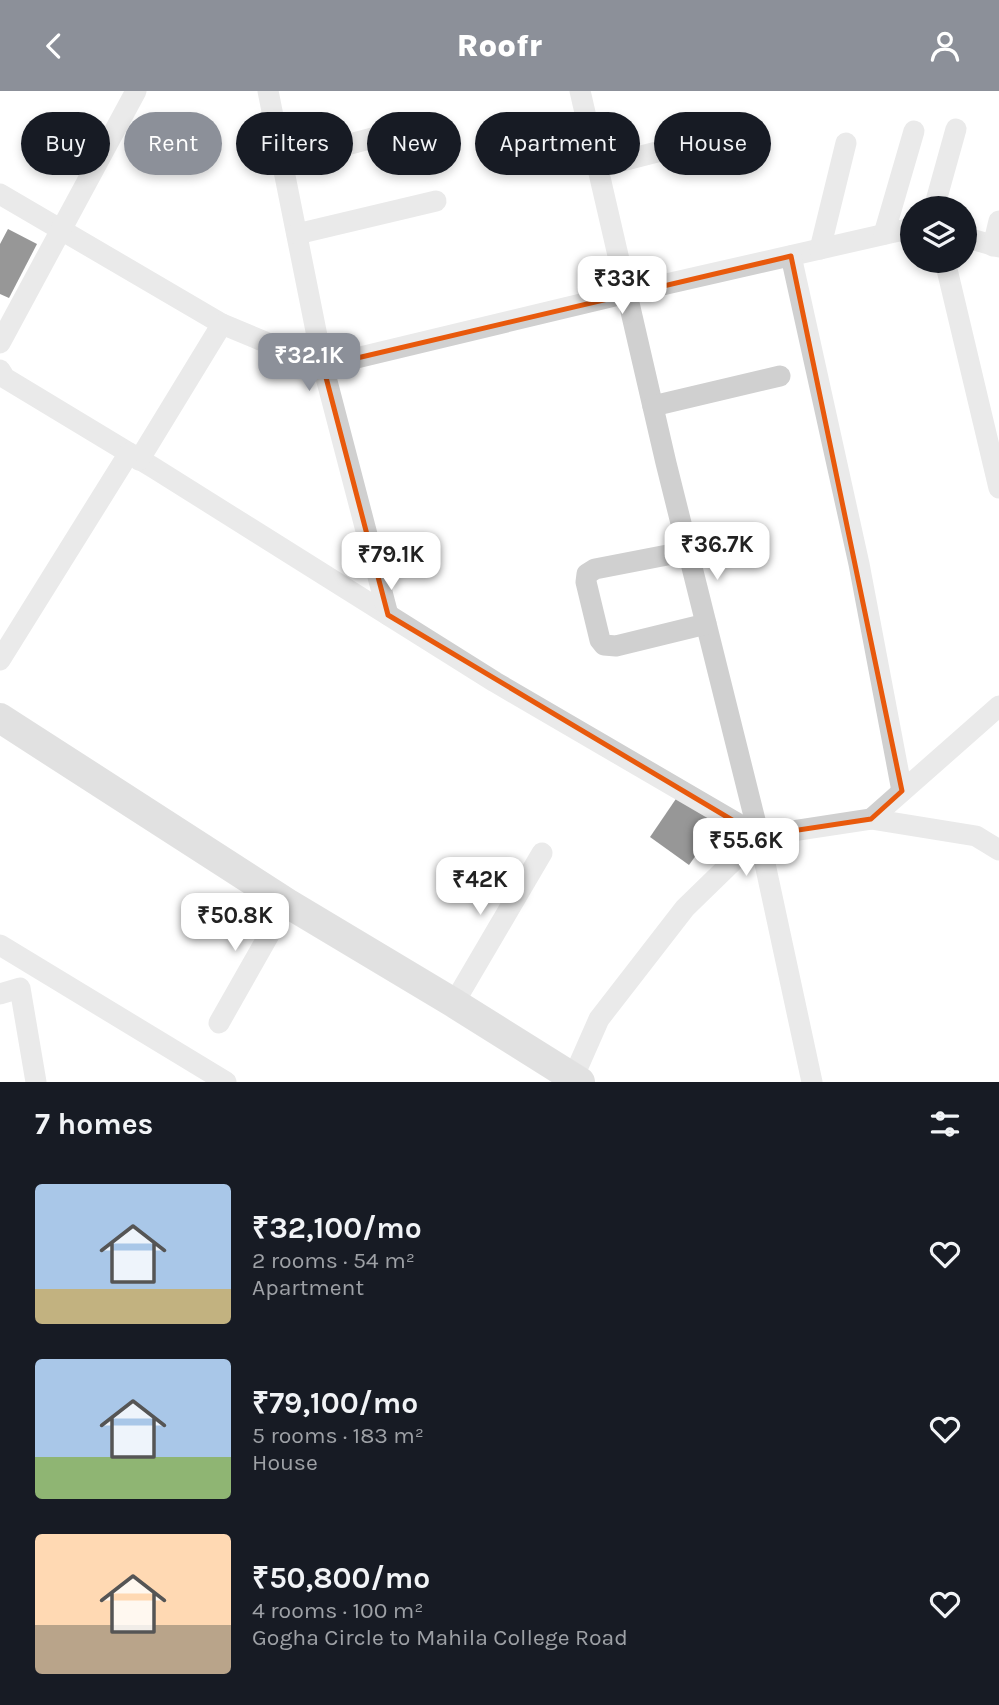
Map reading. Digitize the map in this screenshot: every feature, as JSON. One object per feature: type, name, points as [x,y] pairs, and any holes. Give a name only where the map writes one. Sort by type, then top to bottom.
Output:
[{"type":"main road","points":[[0,717],[287,903],[454,1003],[568,1081]]},
{"type":"street","points":[[268,91],[272,112]]},
{"type":"street","points":[[580,91],[585,112]]},
{"type":"street","points":[[0,343],[61,230],[129,94]]},
{"type":"street","points":[[937,196],[956,129]]},
{"type":"street","points":[[884,235],[914,131]]},
{"type":"street","points":[[820,249],[846,143]]},
{"type":"street","points":[[285,175],[323,366],[388,615]]},
{"type":"street","points":[[600,175],[653,406],[759,836],[812,1082]]},
{"type":"street","points":[[0,194],[222,324],[323,366],[900,231]]},
{"type":"street","points":[[297,233],[436,201]]},
{"type":"street","points":[[977,241],[996,246],[999,221]]},
{"type":"street","points":[[791,255],[859,564],[902,792]]},
{"type":"street","points":[[948,273],[999,488]]},
{"type":"street","points":[[0,660],[222,324]]},
{"type":"street","points":[[0,370],[5,378],[495,681],[759,836]]},
{"type":"street","points":[[653,406],[780,376]]},
{"type":"street","points":[[688,551],[595,569],[587,573],[586,582],[600,640],[604,645],[615,646],[706,624]]},
{"type":"street","points":[[870,819],[999,706]]},
{"type":"street","points":[[568,1081],[599,1019],[685,908],[759,836],[870,819],[976,836],[999,850]]},
{"type":"street","points":[[454,1003],[542,853]]},
{"type":"street","points":[[219,1023],[287,903]]},
{"type":"street","points":[[0,945],[226,1082]]},
{"type":"street","points":[[0,994],[20,988],[36,1082]]},
{"type":"highlighted area","points":[[791,256],[902,791],[871,819],[759,836],[388,615],[323,366]]},
{"type":"building","points":[[8,229],[37,244],[9,298],[0,294],[0,244]]},
{"type":"building","points":[[682,790],[722,819],[689,865],[650,837]]}]
